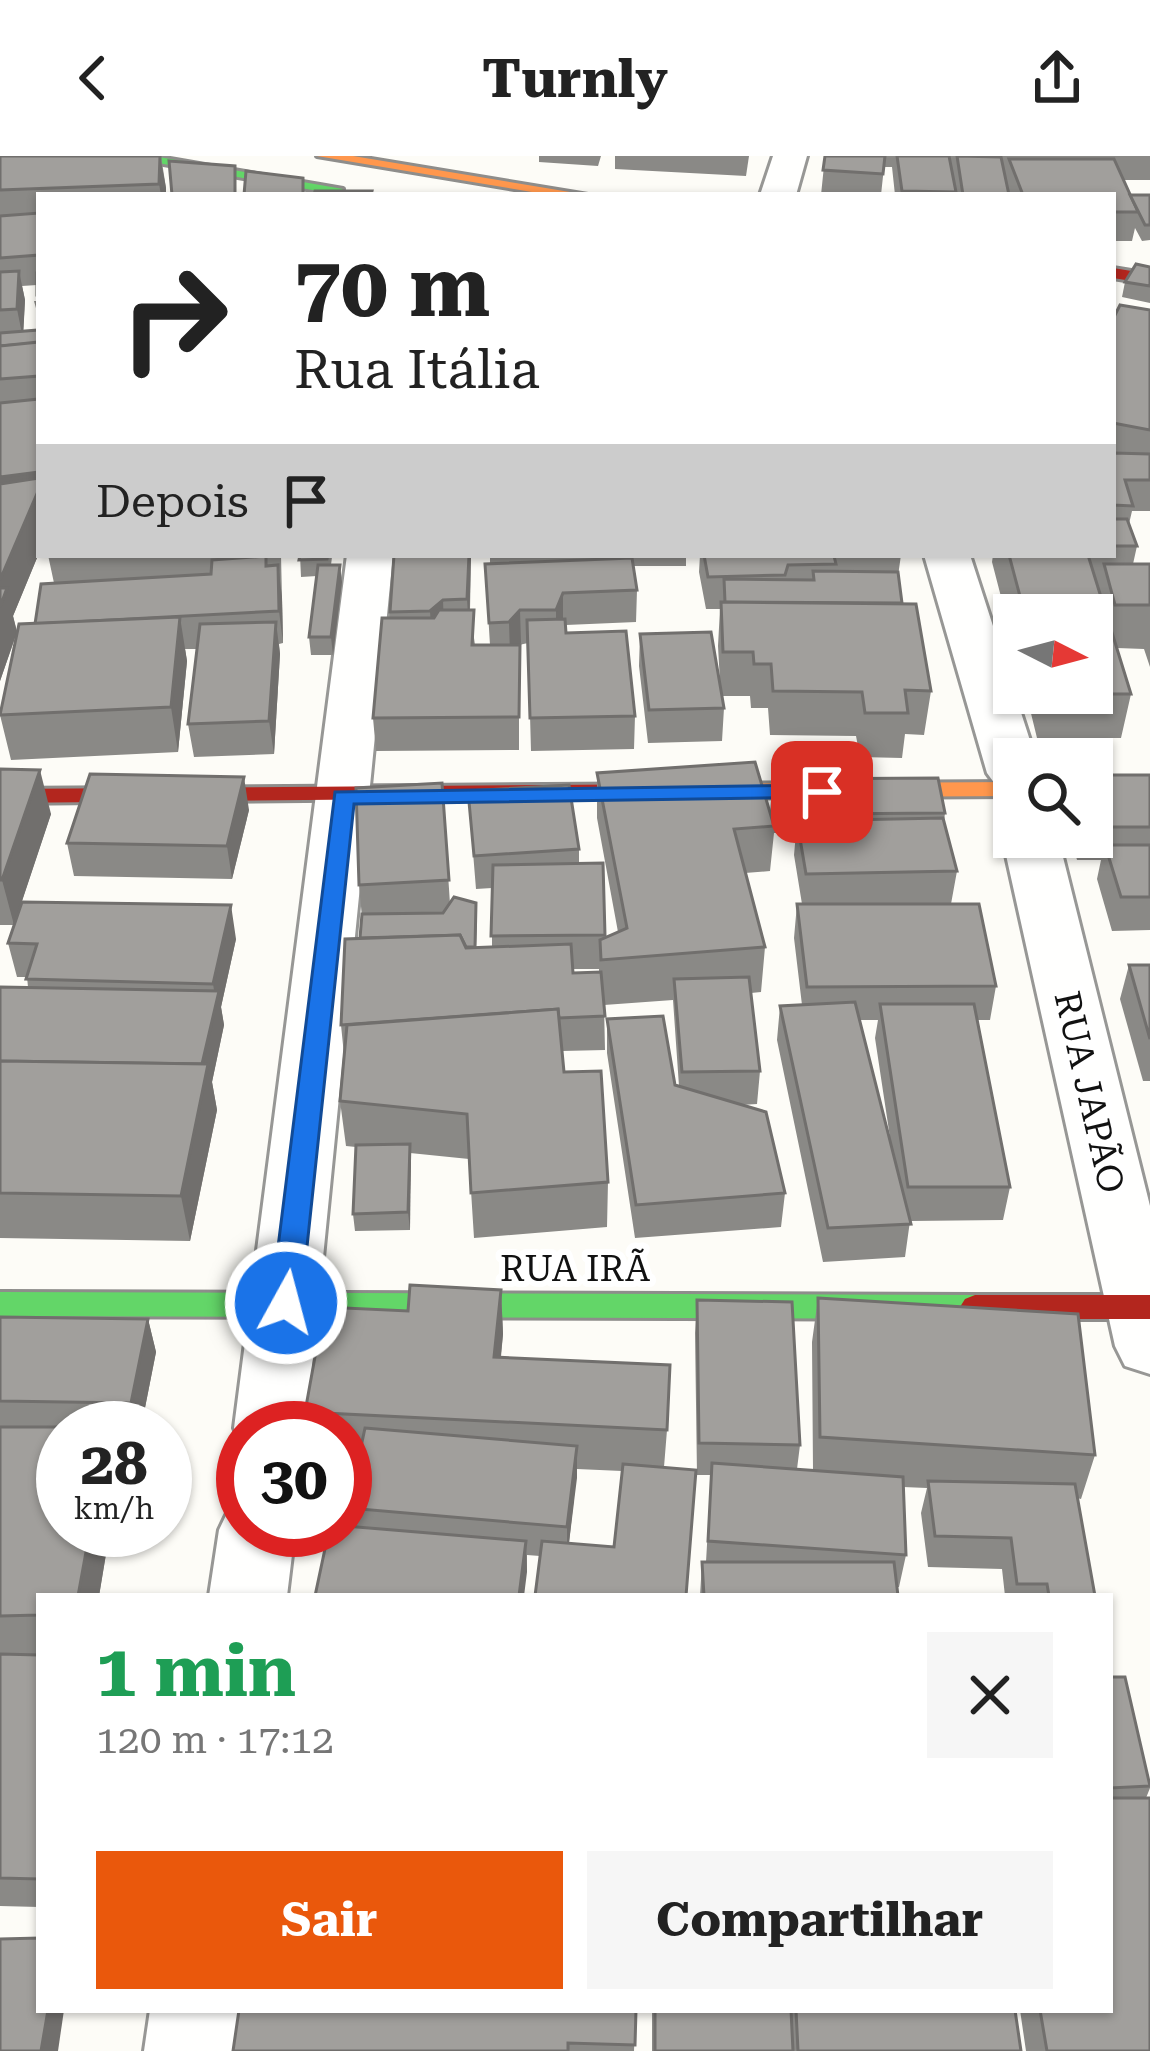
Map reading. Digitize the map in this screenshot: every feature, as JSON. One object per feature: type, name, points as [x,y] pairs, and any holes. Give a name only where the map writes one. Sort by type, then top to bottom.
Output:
[{"type":"street","points":[[125,156],[345,166],[556,192]]},
{"type":"street","points":[[779,192],[790,156]]},
{"type":"street","points":[[1116,273],[1150,279]]},
{"type":"street","points":[[273,1401],[370,558]]},
{"type":"street","points":[[948,558],[1003,738]]},
{"type":"street","points":[[0,796],[993,789]]},
{"type":"street","name":"RUA JAPÃO","points":[[1035,858],[1147,1320]]},
{"type":"street","name":"RUA IRÃ","points":[[0,1304],[286,1303],[1147,1320]]},
{"type":"street","points":[[248,1593],[253,1557]]},
{"type":"street","points":[[190,2051],[195,2013]]},
{"type":"building","points":[[0,156],[160,156],[159,184],[0,190]]},
{"type":"building","points":[[825,156],[885,156],[883,174],[823,170]]},
{"type":"building","points":[[897,156],[949,156],[956,192],[902,191]]},
{"type":"building","points":[[957,156],[1001,157],[1008,192],[963,192]]},
{"type":"building","points":[[1009,159],[1114,159],[1138,212],[1116,212],[1116,192],[1022,192]]},
{"type":"building","points":[[169,161],[235,166],[235,192],[172,192]]},
{"type":"building","points":[[246,171],[303,178],[303,192],[244,192]]},
{"type":"building","points":[[1130,195],[1150,195],[1150,225],[1145,225]]},
{"type":"building","points":[[36,213],[36,255],[0,258],[0,216]]},
{"type":"building","points":[[1136,264],[1150,267],[1150,286],[1125,282]]},
{"type":"building","points":[[19,271],[17,309],[0,310],[0,272]]},
{"type":"building","points":[[1120,305],[1150,310],[1150,430],[1116,424],[1116,313]]},
{"type":"building","points":[[36,330],[36,343],[0,346],[0,333]]},
{"type":"building","points":[[36,342],[36,376],[0,379],[0,346]]},
{"type":"building","points":[[36,399],[36,472],[0,477],[0,403]]},
{"type":"building","points":[[1116,453],[1150,454],[1150,480],[1125,480],[1133,506],[1116,505]]},
{"type":"building","points":[[36,478],[36,496],[0,580],[0,484]]},
{"type":"building","points":[[1116,519],[1127,519],[1137,546],[1116,546]]},
{"type":"building","points":[[266,558],[266,566],[278,565],[279,611],[35,624],[41,584],[211,574],[212,560]]},
{"type":"building","points":[[394,558],[469,558],[467,599],[443,600],[430,611],[390,612]]},
{"type":"building","points":[[632,558],[637,590],[563,593],[556,610],[520,610],[509,622],[489,623],[485,564]]},
{"type":"building","points":[[705,558],[834,558],[836,564],[788,565],[785,575],[708,577]]},
{"type":"building","points":[[1010,558],[1089,558],[1100,594],[1019,594]]},
{"type":"building","points":[[1104,564],[1150,564],[1150,605],[1115,605]]},
{"type":"building","points":[[318,565],[340,565],[331,637],[309,637]]},
{"type":"building","points":[[813,571],[898,572],[902,603],[725,602],[724,579],[814,580]]},
{"type":"building","points":[[721,602],[916,604],[931,691],[905,690],[908,713],[865,713],[862,692],[773,691],[771,664],[754,664],[753,652],[723,652]]},
{"type":"building","points":[[439,610],[474,610],[472,645],[520,645],[519,717],[373,718],[382,618],[434,618]]},
{"type":"building","points":[[180,617],[171,707],[0,715],[19,624]]},
{"type":"building","points":[[565,619],[566,633],[626,631],[635,716],[530,718],[527,620]]},
{"type":"building","points":[[276,622],[269,721],[188,724],[200,624]]},
{"type":"building","points":[[711,632],[724,708],[649,710],[640,634]]},
{"type":"building","points":[[1113,636],[1131,694],[1113,694]]},
{"type":"building","points":[[755,762],[774,826],[734,829],[765,947],[601,960],[600,940],[627,928],[597,773]]},
{"type":"building","points":[[0,769],[40,770],[2,880],[0,880]]},
{"type":"building","points":[[90,774],[244,777],[227,846],[67,843]]},
{"type":"building","points":[[1113,775],[1150,775],[1150,827],[1113,827]]},
{"type":"building","points":[[938,778],[945,813],[815,814],[812,799],[775,799],[773,779]]},
{"type":"building","points":[[442,783],[449,880],[359,885],[356,788]]},
{"type":"building","points":[[569,785],[579,849],[474,856],[468,791]]},
{"type":"building","points":[[943,818],[957,871],[806,874],[797,821]]},
{"type":"building","points":[[1113,845],[1150,845],[1150,897],[1121,897],[1109,858],[1113,858]]},
{"type":"building","points":[[603,863],[605,935],[491,936],[493,865]]},
{"type":"building","points":[[454,897],[476,903],[475,947],[466,947],[460,935],[360,938],[362,914],[443,913]]},
{"type":"building","points":[[22,902],[231,905],[213,984],[26,979],[37,944],[8,943]]},
{"type":"building","points":[[797,904],[979,904],[996,986],[807,987]]},
{"type":"building","points":[[460,935],[466,948],[571,944],[573,973],[601,972],[605,1016],[559,1018],[558,1009],[341,1025],[345,939]]},
{"type":"building","points":[[1129,965],[1150,965],[1150,1039]]},
{"type":"building","points":[[749,977],[760,1071],[682,1072],[674,979]]},
{"type":"building","points":[[0,987],[219,991],[202,1064],[0,1061]]},
{"type":"building","points":[[855,1002],[911,1224],[828,1228],[780,1006]]},
{"type":"building","points":[[880,1004],[974,1004],[1010,1187],[908,1187]]},
{"type":"building","points":[[558,1009],[564,1072],[601,1071],[608,1182],[471,1193],[467,1114],[340,1101],[347,1025]]},
{"type":"building","points":[[663,1016],[675,1085],[766,1112],[785,1193],[636,1205],[607,1019]]},
{"type":"building","points":[[0,1061],[208,1064],[181,1196],[0,1193]]},
{"type":"building","points":[[410,1144],[408,1212],[353,1214],[356,1145]]},
{"type":"building","points":[[410,1285],[501,1290],[494,1357],[670,1365],[667,1430],[372,1415],[372,1401],[307,1401],[324,1307],[408,1311]]},
{"type":"building","points":[[818,1298],[1078,1314],[1095,1455],[820,1437]]},
{"type":"building","points":[[697,1300],[792,1302],[800,1445],[699,1443]]},
{"type":"building","points":[[0,1317],[148,1319],[131,1401],[0,1401]]},
{"type":"building","points":[[0,1427],[36,1427],[36,1557],[85,1557],[79,1593],[36,1593],[36,1615],[0,1616]]},
{"type":"building","points":[[372,1429],[577,1446],[567,1527],[372,1510]]},
{"type":"building","points":[[712,1463],[903,1477],[906,1555],[708,1541]]},
{"type":"building","points":[[623,1464],[696,1470],[686,1593],[535,1593],[542,1541],[614,1547]]},
{"type":"building","points":[[928,1481],[1075,1484],[1094,1593],[1048,1593],[1047,1584],[1017,1584],[1011,1538],[935,1536]]},
{"type":"building","points":[[372,1528],[526,1541],[519,1593],[316,1593],[323,1557],[372,1557]]},
{"type":"building","points":[[702,1562],[894,1562],[898,1593],[704,1593]]},
{"type":"building","points":[[0,1654],[36,1655],[36,1879],[0,1878]]},
{"type":"building","points":[[1113,1677],[1125,1677],[1150,1786],[1113,1788]]},
{"type":"building","points":[[1113,1798],[1150,1798],[1150,2051],[1047,2051],[1041,2013],[1113,2013]]},
{"type":"building","points":[[36,1938],[36,2013],[47,2013],[41,2051],[0,2051],[0,1939]]},
{"type":"building","points":[[239,2013],[636,2013],[635,2045],[568,2043],[568,2051],[233,2051]]},
{"type":"building","points":[[655,2013],[791,2013],[793,2051],[655,2051]]},
{"type":"building","points":[[796,2013],[1015,2013],[1021,2051],[798,2051]]},
{"type":"traffic: fast","points":[[125,156],[335,189]]},
{"type":"traffic: fast","points":[[0,1304],[975,1307]]},
{"type":"traffic: slow","points":[[324,156],[560,192]]},
{"type":"traffic: slow","points":[[695,791],[993,789]]},
{"type":"traffic: jam","points":[[1116,273],[1150,279]]},
{"type":"traffic: jam","points":[[0,796],[695,791]]},
{"type":"traffic: jam","points":[[975,1307],[1150,1307]]},
{"type":"route","points":[[286,1303],[343,797],[822,792]]}]
